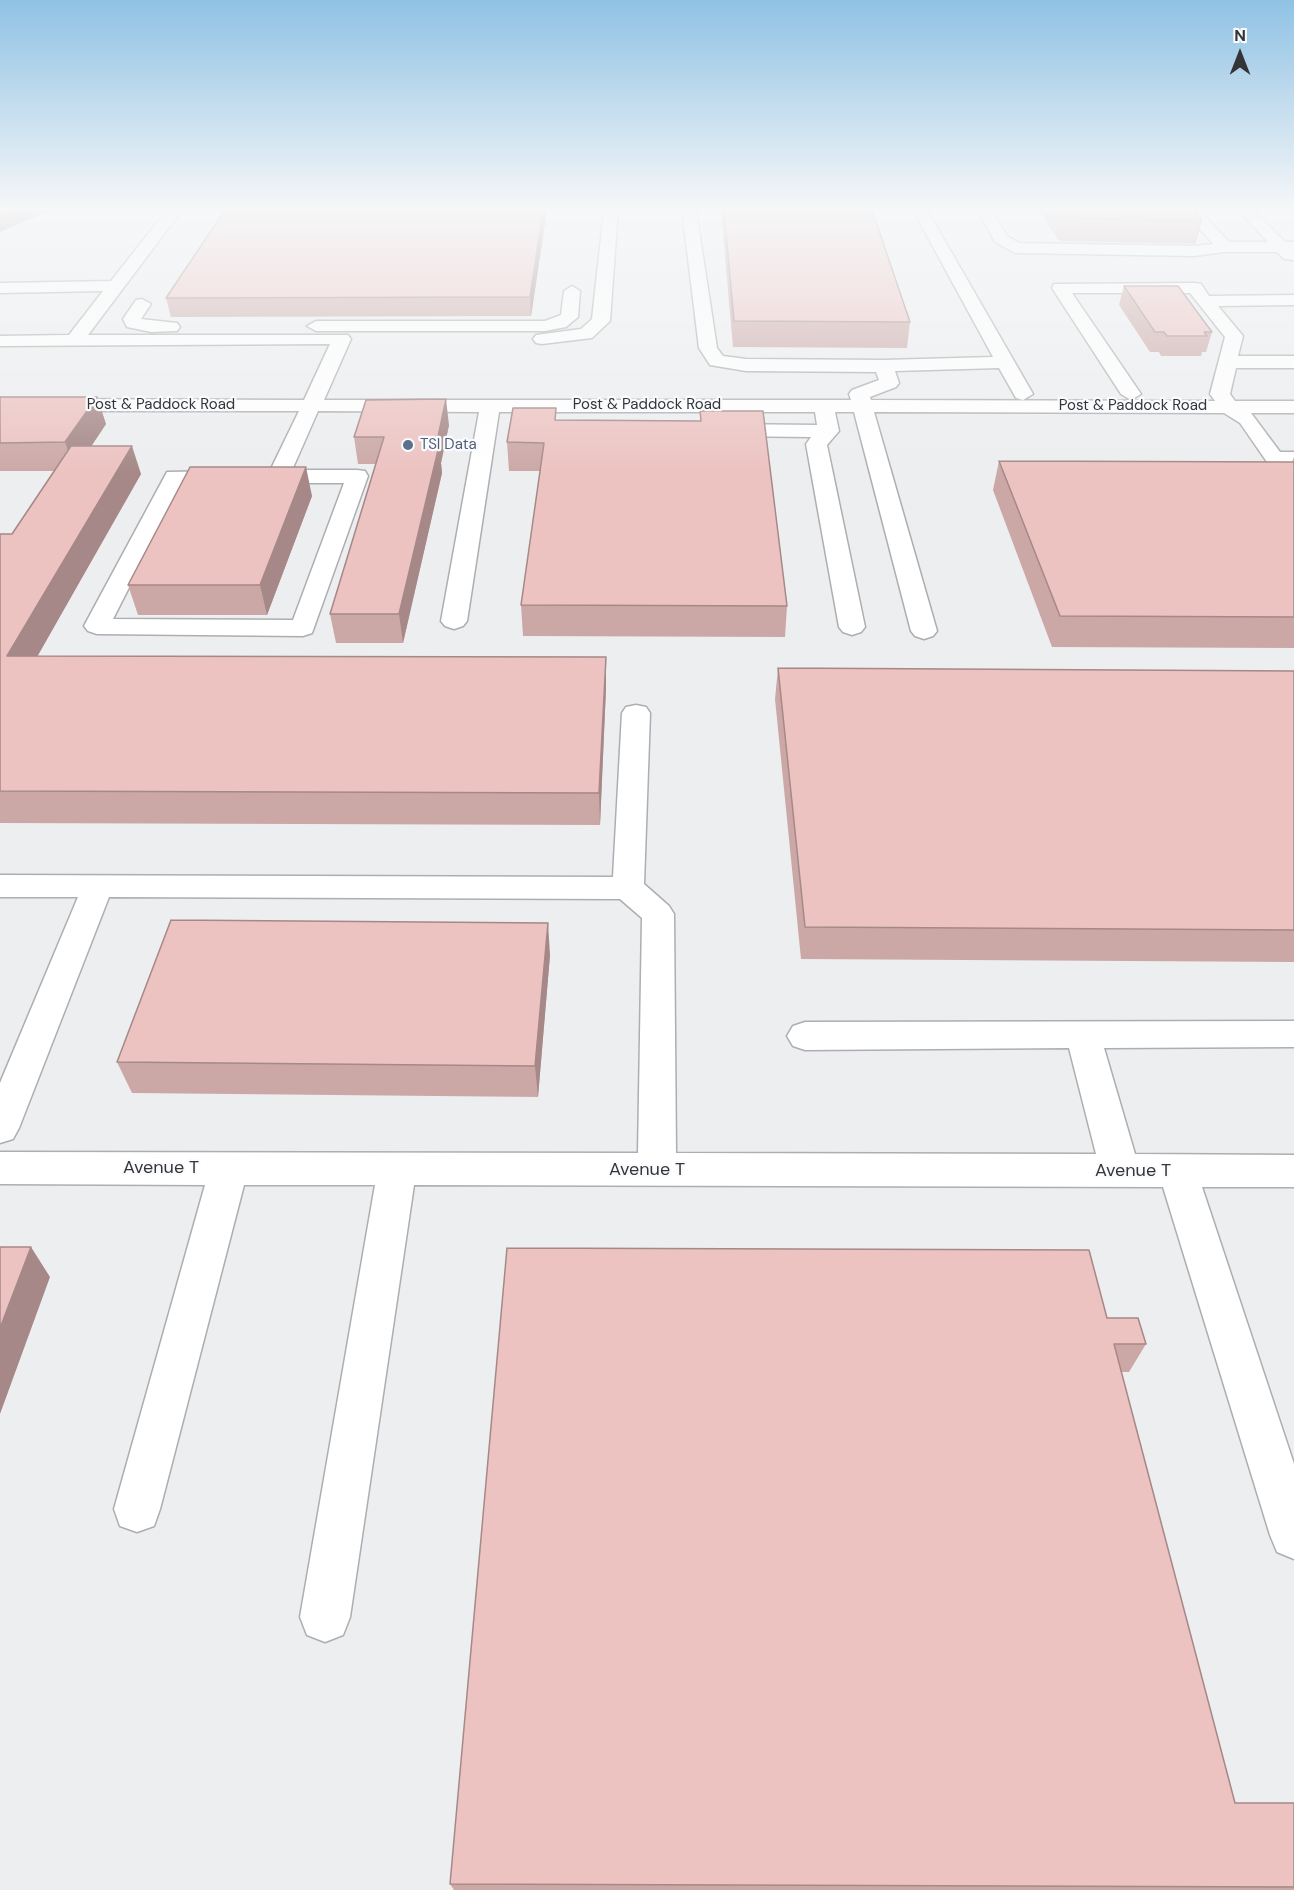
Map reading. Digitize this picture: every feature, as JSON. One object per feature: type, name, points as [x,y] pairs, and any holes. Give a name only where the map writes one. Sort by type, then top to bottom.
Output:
[{"type":"street","points":[[74,340],[107,298]]},
{"type":"street","points":[[102,304],[139,298]]},
{"type":"street","points":[[146,298],[132,318],[133,323],[151,327],[545,326],[560,323],[569,317],[571,298]]},
{"type":"street","points":[[577,298],[604,304]]},
{"type":"street","points":[[0,341],[544,339],[586,334],[601,321],[604,298]]},
{"type":"street","points":[[701,298],[708,348],[717,361],[746,365],[884,366],[1005,362]]},
{"type":"street","points":[[969,298],[1023,394]]},
{"type":"street","points":[[1067,298],[1131,394]]},
{"type":"street","points":[[1202,298],[1234,336],[1228,362],[1225,401],[1246,419],[1274,458],[1294,458]]},
{"type":"street","points":[[1204,301],[1294,300]]},
{"type":"street","points":[[68,318],[90,318]]},
{"type":"street","points":[[278,477],[342,339]]},
{"type":"street","points":[[1228,362],[1294,362]]},
{"type":"street","points":[[884,366],[889,383],[861,399],[924,630]]},
{"type":"street","name":"Post & Paddock Road","points":[[0,392],[315,400],[488,414],[591,418],[823,405],[861,399],[1023,394],[1131,394],[1294,407]]},
{"type":"street","name":"Post & Paddock Road","points":[[0,405],[315,400],[1225,401],[1294,394]]},
{"type":"street","points":[[823,405],[829,431]]},
{"type":"street","points":[[454,621],[488,414]]},
{"type":"street","points":[[702,430],[829,431]]},
{"type":"street","points":[[829,431],[816,444],[852,627]]},
{"type":"street","points":[[1259,435],[1282,435]]},
{"type":"street","points":[[357,476],[303,628],[97,626],[175,477],[278,477],[357,476]]},
{"type":"street","points":[[627,888],[636,713]]},
{"type":"street","points":[[0,886],[627,888],[658,914],[657,1170]]},
{"type":"street","points":[[0,1128],[98,886]]},
{"type":"street","points":[[805,1036],[1294,1034]]},
{"type":"street","points":[[1083,1035],[1120,1171]]},
{"type":"street","name":"Avenue T","points":[[0,1168],[1294,1172]]},
{"type":"street","points":[[137,1509],[229,1168]]},
{"type":"street","points":[[325,1617],[397,1169]]},
{"type":"street","points":[[1177,1171],[1294,1536]]},
{"type":"building","points":[[732,298],[902,298],[910,322],[734,321]]},
{"type":"building","points":[[1132,298],[1187,298],[1212,332],[1204,332],[1207,336],[1167,336],[1164,332],[1155,332]]},
{"type":"building","points":[[0,397],[97,397],[65,442],[0,443]]},
{"type":"building","points":[[446,399],[436,446],[439,446],[399,614],[330,614],[384,437],[354,437],[366,400]]},
{"type":"building","points":[[513,408],[556,408],[555,420],[701,421],[700,411],[763,411],[787,606],[521,605],[544,443],[507,442]]},
{"type":"building","points":[[71,446],[132,446],[7,656],[606,657],[599,793],[0,791],[0,534],[12,534]]},
{"type":"building","points":[[999,461],[1294,462],[1294,617],[1060,616]]},
{"type":"building","points":[[190,467],[306,467],[260,585],[128,585]]},
{"type":"building","points":[[778,668],[1294,671],[1294,930],[805,927]]},
{"type":"building","points":[[171,920],[548,923],[535,1066],[117,1062]]},
{"type":"building","points":[[0,1247],[31,1247],[0,1328]]},
{"type":"building","points":[[507,1248],[1089,1250],[1107,1318],[1138,1318],[1146,1344],[1114,1344],[1235,1803],[1294,1803],[1294,1887],[450,1884]]},
{"type":"place","name":"TSI Data","points":[[408,445]]}]
